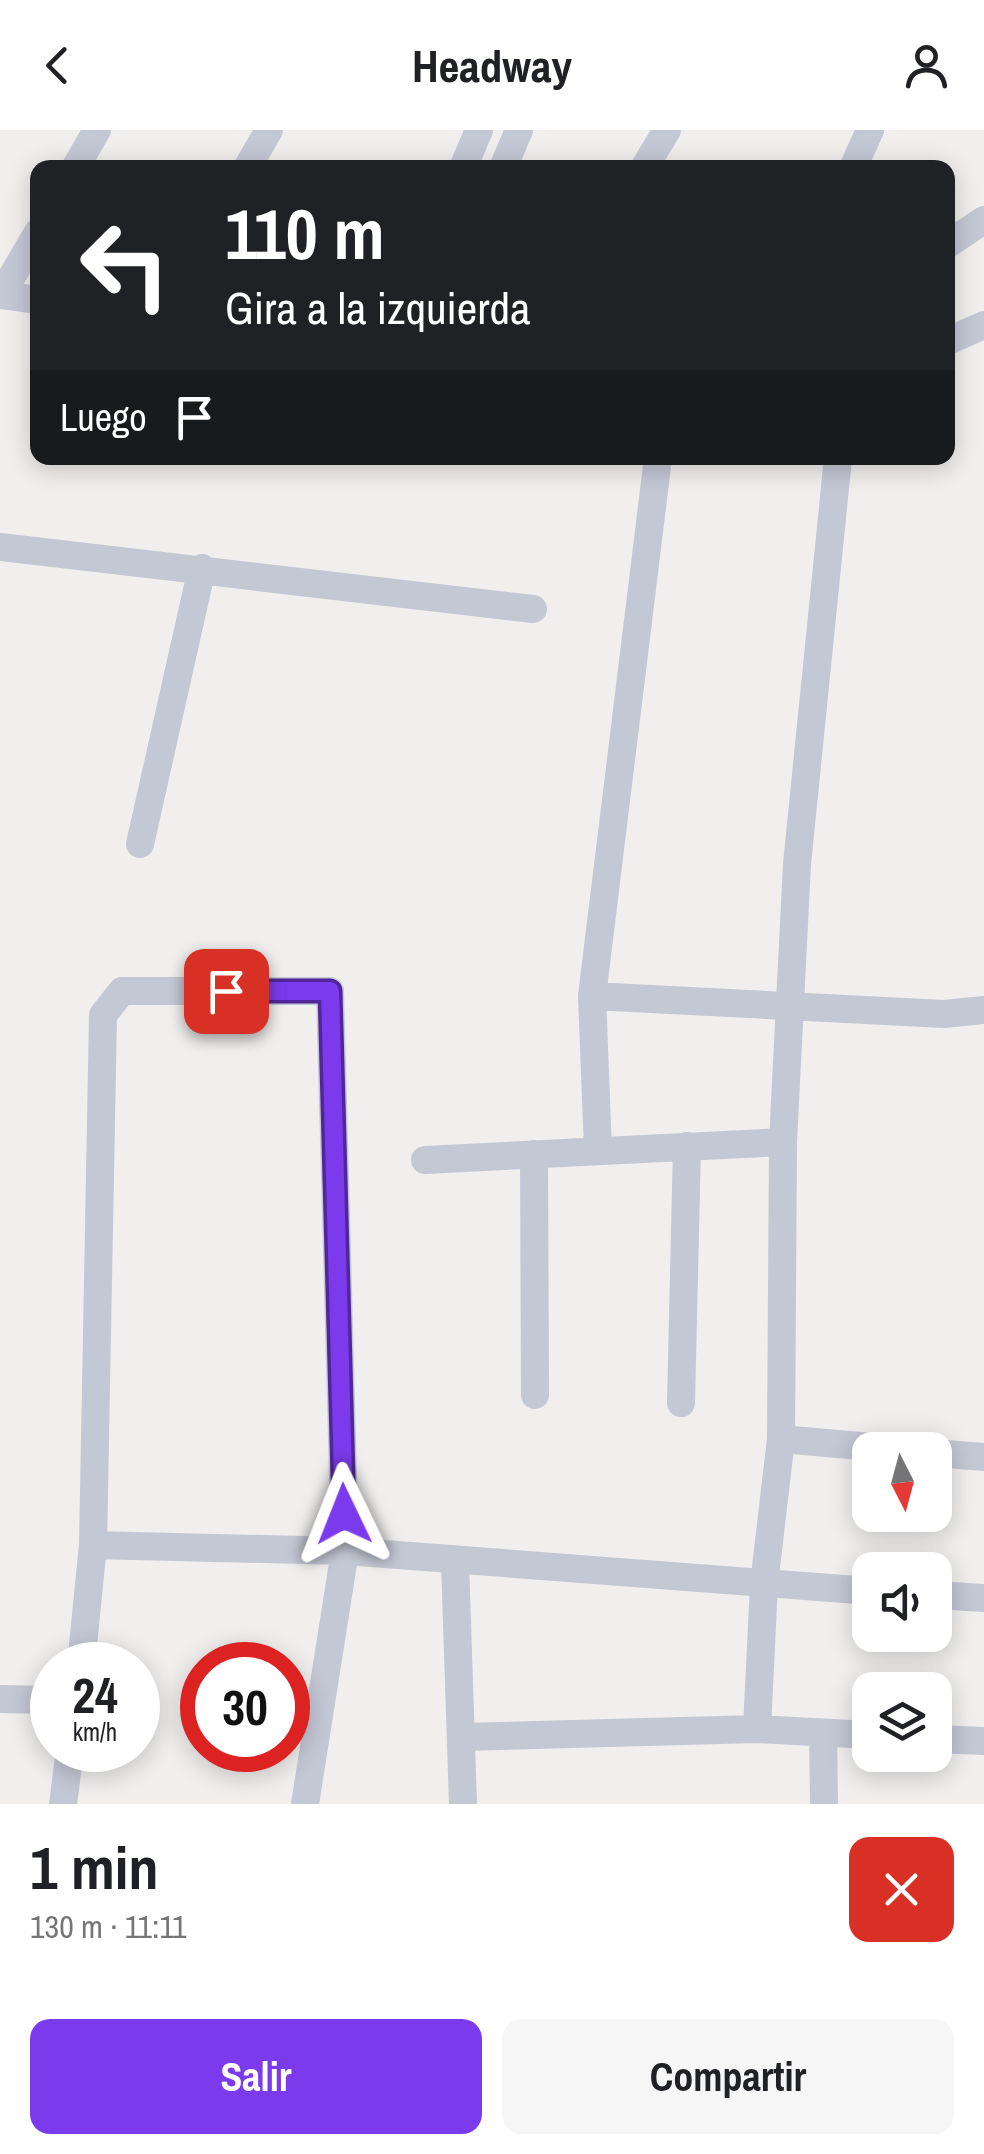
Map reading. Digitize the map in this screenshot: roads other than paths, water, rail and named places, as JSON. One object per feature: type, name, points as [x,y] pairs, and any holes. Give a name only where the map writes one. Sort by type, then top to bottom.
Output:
[{"type":"street","points":[[80,160],[97,130]]},
{"type":"street","points":[[252,160],[270,130]]},
{"type":"street","points":[[467,160],[480,130]]},
{"type":"street","points":[[507,160],[520,130]]},
{"type":"street","points":[[649,160],[667,130]]},
{"type":"street","points":[[857,160],[870,130]]},
{"type":"street","points":[[955,239],[984,220]]},
{"type":"street","points":[[30,245],[0,295],[30,299]]},
{"type":"street","points":[[955,338],[984,325]]},
{"type":"street","points":[[598,1150],[592,996],[657,465]]},
{"type":"street","points":[[757,1728],[764,1584],[781,1439],[783,1142],[798,864],[837,465]]},
{"type":"street","points":[[0,546],[533,610]]},
{"type":"street","points":[[140,844],[202,568]]},
{"type":"street","points":[[83,1642],[93,1545],[103,1015],[122,990],[330,991],[345,1552],[304,1804]]},
{"type":"street","points":[[592,996],[944,1014],[984,1010]]},
{"type":"street","points":[[425,1160],[783,1142]]},
{"type":"street","points":[[681,1402],[686,1146]]},
{"type":"street","points":[[534,1154],[535,1395]]},
{"type":"street","points":[[781,1439],[852,1445]]},
{"type":"street","points":[[952,1454],[984,1457]]},
{"type":"street","points":[[93,1545],[345,1552],[852,1590]]},
{"type":"street","points":[[455,1562],[463,1804]]},
{"type":"street","points":[[952,1596],[984,1598]]},
{"type":"street","points":[[0,1699],[30,1700]]},
{"type":"street","points":[[463,1737],[757,1728],[852,1735]]},
{"type":"street","points":[[823,1733],[824,1804]]},
{"type":"street","points":[[952,1740],[984,1741]]},
{"type":"street","points":[[62,1804],[67,1772]]}]
